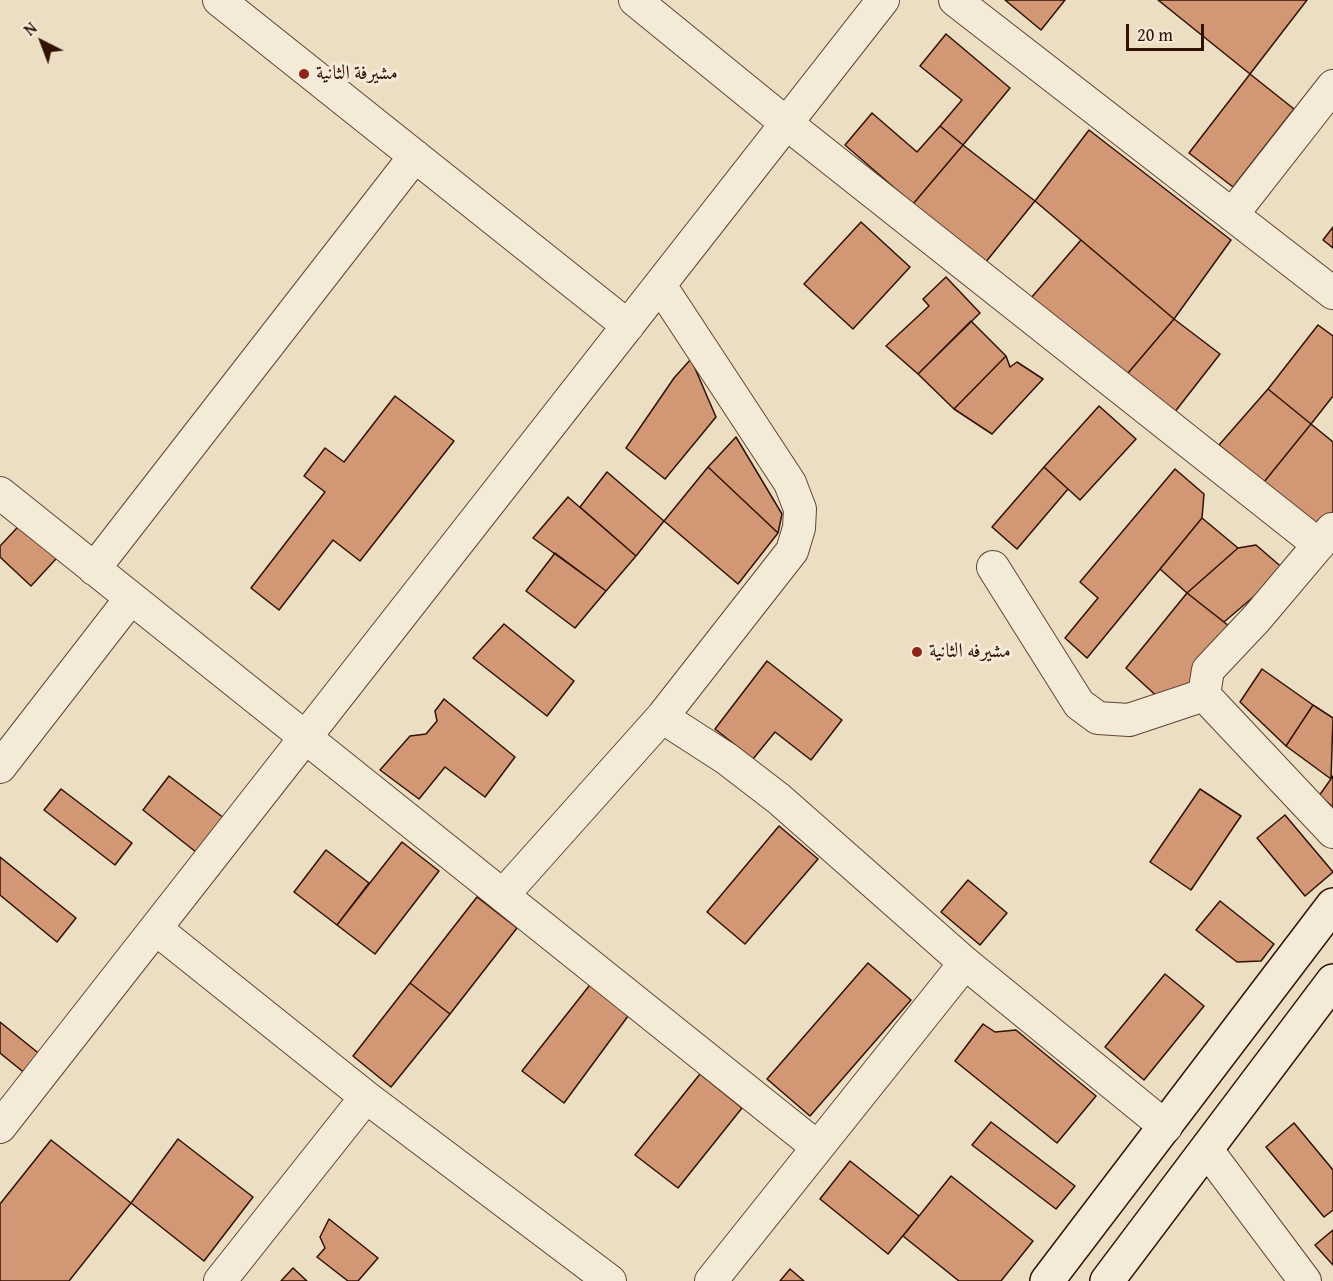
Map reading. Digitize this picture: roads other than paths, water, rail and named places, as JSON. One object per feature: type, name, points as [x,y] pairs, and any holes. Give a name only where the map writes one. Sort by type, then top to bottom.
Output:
[{"type":"street","points":[[219,0],[628,326]]},
{"type":"street","points":[[635,0],[786,123],[1326,537],[1257,618],[1208,670],[1204,695]]},
{"type":"street","points":[[0,1127],[883,0]]},
{"type":"street","points":[[955,0],[1333,293]]},
{"type":"street","points":[[1232,215],[1333,86]]},
{"type":"street","points":[[94,569],[415,156]]},
{"type":"street","points":[[503,895],[662,717],[792,551],[799,528],[800,509],[790,483],[660,285]]},
{"type":"street","points":[[0,493],[816,1146]]},
{"type":"street","points":[[993,567],[1079,704],[1098,718],[1129,720],[1204,695]]},
{"type":"street","points":[[0,767],[131,598]]},
{"type":"street","points":[[1204,695],[1333,832]]},
{"type":"street","points":[[662,717],[727,759],[779,799],[965,963],[1166,1127]]},
{"type":"street","points":[[1047,1281],[1333,905]]},
{"type":"street","points":[[156,929],[366,1097],[610,1281]]},
{"type":"street","points":[[711,1281],[816,1146],[965,963]]},
{"type":"street","points":[[1107,1281],[1333,981]]},
{"type":"street","points":[[220,1281],[366,1097]]},
{"type":"street","points":[[1207,1150],[1305,1281]]},
{"type":"place","name":"مشيرفة الثانية","points":[[304,74]]},
{"type":"place","name":"مشيرفه الثانية","points":[[917,652]]}]
